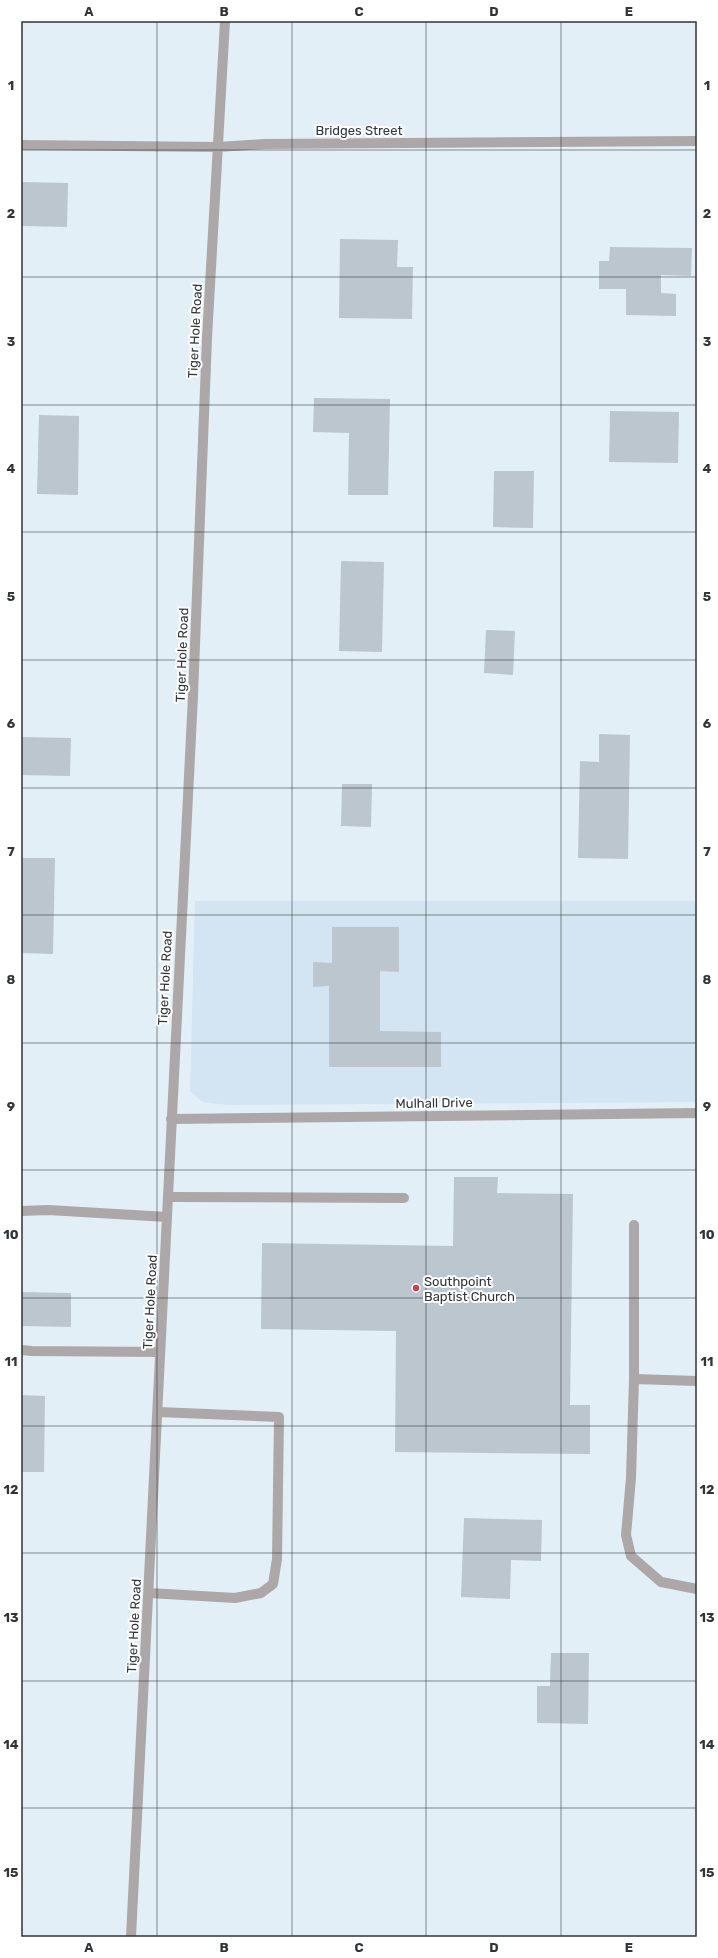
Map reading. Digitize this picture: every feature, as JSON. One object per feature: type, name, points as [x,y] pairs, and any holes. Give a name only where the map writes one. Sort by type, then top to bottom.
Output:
[{"type":"street","name":"Tiger Hole Road","points":[[131,1937],[193,696],[207,338],[225,21]]},
{"type":"street","name":"Bridges Street","points":[[21,145],[218,147],[265,144],[697,141]]},
{"type":"street","name":"Mulhall Drive","points":[[171,1119],[697,1114]]},
{"type":"street","points":[[168,1197],[404,1198]]},
{"type":"street","points":[[21,1211],[48,1210],[167,1216]]},
{"type":"street","points":[[634,1225],[634,1379],[631,1478],[626,1535],[631,1556],[661,1582],[697,1590]]},
{"type":"street","points":[[21,1350],[160,1352]]},
{"type":"street","points":[[634,1379],[697,1381]]},
{"type":"street","points":[[149,1594],[235,1598],[261,1593],[273,1584],[277,1559],[279,1417],[158,1412]]},
{"type":"shaded area","points":[[195,901],[697,901],[697,1102],[228,1105],[202,1102],[190,1091]]},
{"type":"building","points":[[21,182],[68,183],[67,227],[21,226]]},
{"type":"building","points":[[340,239],[398,240],[397,267],[413,267],[412,319],[339,318]]},
{"type":"building","points":[[610,247],[692,248],[691,276],[661,275],[661,293],[676,294],[676,316],[626,315],[626,289],[599,289],[599,261],[609,261]]},
{"type":"building","points":[[314,398],[390,399],[388,495],[348,495],[349,433],[313,432]]},
{"type":"building","points":[[610,411],[679,412],[678,463],[609,462]]},
{"type":"building","points":[[39,415],[79,416],[78,495],[37,494]]},
{"type":"building","points":[[494,471],[534,471],[533,528],[493,527]]},
{"type":"building","points":[[341,561],[384,562],[382,652],[339,651]]},
{"type":"building","points":[[486,630],[515,631],[513,675],[484,673]]},
{"type":"building","points":[[599,734],[630,735],[628,859],[578,858],[580,761],[599,762]]},
{"type":"building","points":[[21,737],[71,738],[70,776],[21,775]]},
{"type":"building","points":[[342,784],[372,784],[371,827],[341,826]]},
{"type":"building","points":[[21,858],[55,858],[53,954],[21,953]]},
{"type":"building","points":[[332,927],[399,927],[399,972],[380,971],[380,1031],[441,1032],[441,1067],[329,1067],[329,986],[313,987],[313,962],[332,963]]},
{"type":"building","name":"Southpoint Baptist Church","points":[[454,1177],[498,1177],[497,1193],[573,1194],[570,1405],[590,1405],[590,1454],[395,1452],[396,1331],[261,1329],[262,1243],[453,1246]]},
{"type":"building","points":[[21,1292],[71,1293],[71,1327],[21,1326]]},
{"type":"building","points":[[21,1395],[45,1396],[44,1472],[21,1472]]},
{"type":"building","points":[[464,1518],[542,1520],[541,1561],[511,1560],[510,1599],[461,1597]]},
{"type":"building","points":[[551,1653],[589,1653],[588,1724],[537,1723],[537,1686],[550,1686]]},
{"type":"place","name":"Southpoint Baptist Church","points":[[416,1288]]}]
